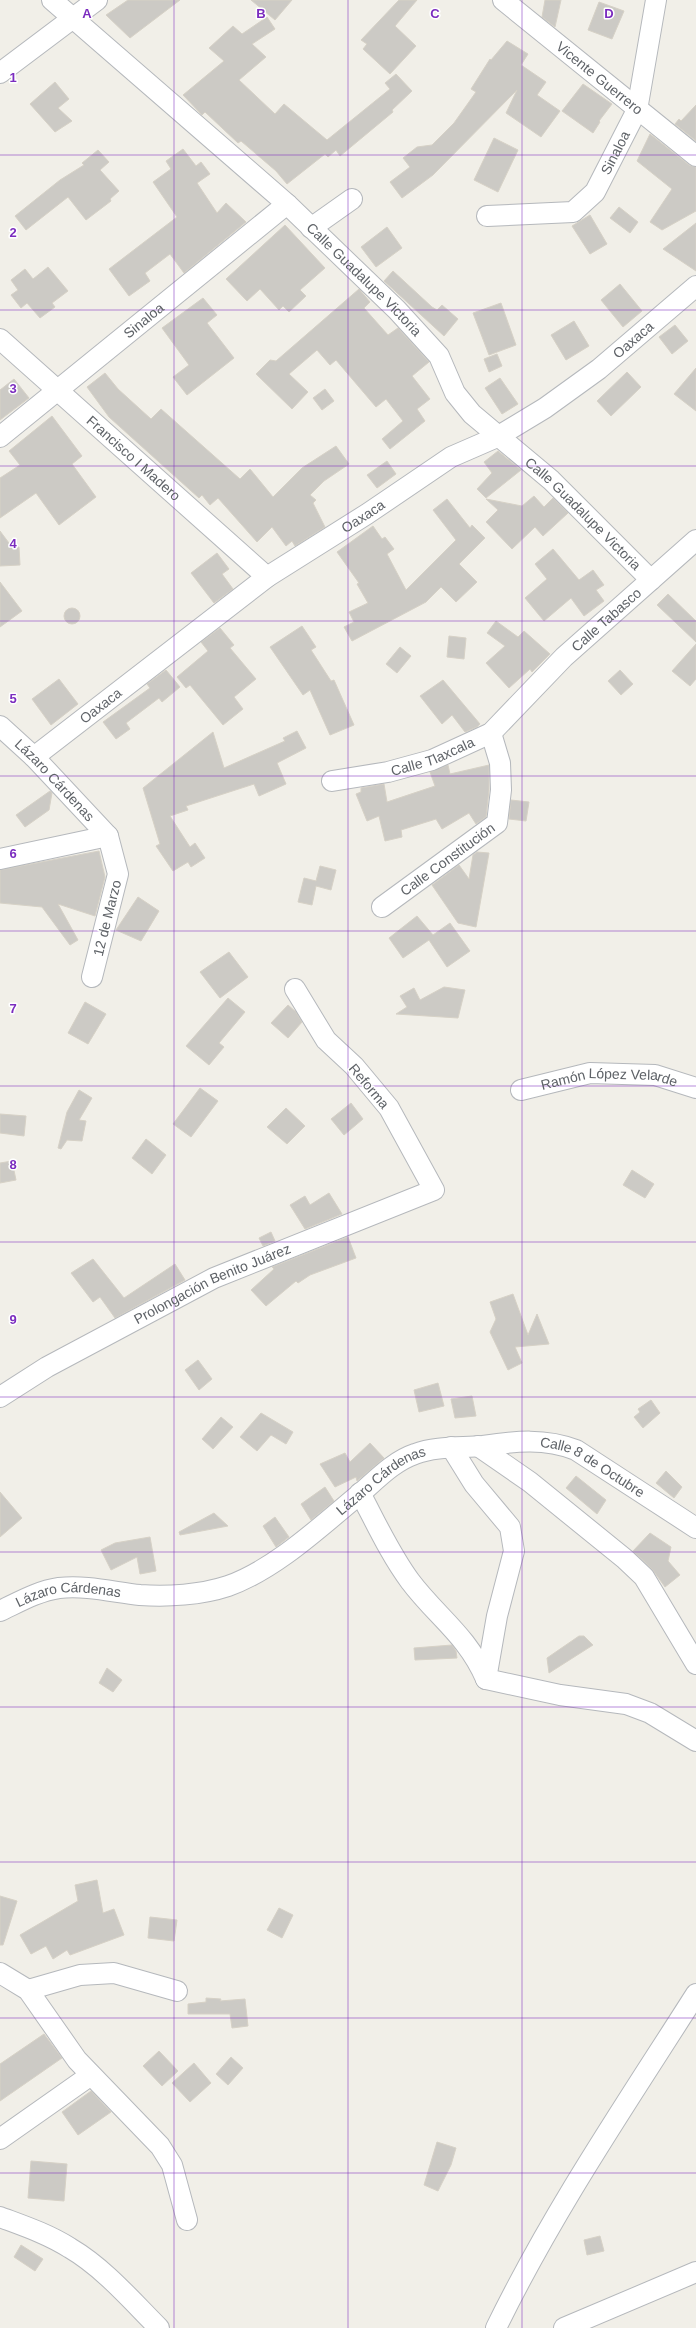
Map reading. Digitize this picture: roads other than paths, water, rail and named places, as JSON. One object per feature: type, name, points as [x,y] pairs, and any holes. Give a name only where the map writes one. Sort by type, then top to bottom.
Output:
[{"type":"street","name":"Calle Guadalupe Victoria","points":[[52,0],[287,204],[397,310],[439,356],[455,393],[472,414],[497,437],[551,480],[651,580]]},
{"type":"street","points":[[0,73],[97,0]]},
{"type":"street","name":"Vicente Guerrero","points":[[503,0],[637,110],[696,156]]},
{"type":"street","name":"Sinaloa","points":[[487,216],[573,212],[595,192],[637,110],[656,0]]},
{"type":"street","points":[[311,228],[352,199]]},
{"type":"street","name":"Sinaloa","points":[[0,437],[287,204]]},
{"type":"street","name":"Oaxaca","points":[[34,757],[267,577],[367,514],[451,457],[497,437],[545,408],[599,369],[696,286]]},
{"type":"street","name":"Francisco I Madero","points":[[0,339],[267,577]]},
{"type":"street","name":"Calle Tabasco","points":[[520,703],[564,657],[696,540]]},
{"type":"street","name":"Calle Tlaxcala","points":[[332,781],[388,772],[432,760],[491,733],[520,703]]},
{"type":"street","name":"Lázaro Cárdenas","points":[[0,726],[34,757],[108,836]]},
{"type":"street","name":"Calle Constitución","points":[[382,907],[497,823],[501,790],[500,763],[491,733]]},
{"type":"street","points":[[0,859],[108,836]]},
{"type":"street","name":"12 de Marzo","points":[[92,977],[118,874],[108,836]]},
{"type":"street","name":"Reforma","points":[[296,989],[326,1040],[354,1066],[389,1108],[434,1190]]},
{"type":"street","name":"Ramón López Velarde","points":[[521,1090],[590,1073],[655,1075],[696,1088]]},
{"type":"street","name":"Prolongación Benito Juárez","points":[[0,1396],[47,1367],[214,1278],[434,1190]]},
{"type":"street","name":"Calle 8 de Octubre","points":[[478,1446],[537,1441],[559,1443],[576,1450],[696,1528]]},
{"type":"street","points":[[478,1446],[530,1482],[625,1559],[644,1577],[696,1664]]},
{"type":"street","name":"Lázaro Cárdenas","points":[[0,1611],[35,1594],[58,1588],[92,1588],[141,1595],[164,1595],[200,1592],[227,1586],[256,1573],[283,1555],[390,1468],[414,1454],[451,1447],[478,1446]]},
{"type":"street","points":[[451,1447],[474,1484],[510,1527],[514,1551],[497,1616],[486,1679]]},
{"type":"street","points":[[360,1493],[385,1542],[410,1581],[452,1626],[477,1659],[486,1679]]},
{"type":"street","points":[[486,1679],[560,1695],[626,1704],[650,1713],[696,1741]]},
{"type":"street","points":[[0,1973],[28,1990],[77,2060],[160,2146],[172,2165],[187,2220]]},
{"type":"street","points":[[28,1990],[80,1975],[114,1973],[177,1991]]},
{"type":"street","points":[[496,2328],[527,2264],[570,2192],[696,1994]]},
{"type":"street","points":[[0,2140],[92,2075]]},
{"type":"street","points":[[0,2217],[36,2230],[71,2248],[113,2282],[160,2328]]},
{"type":"street","points":[[564,2328],[696,2272]]}]
